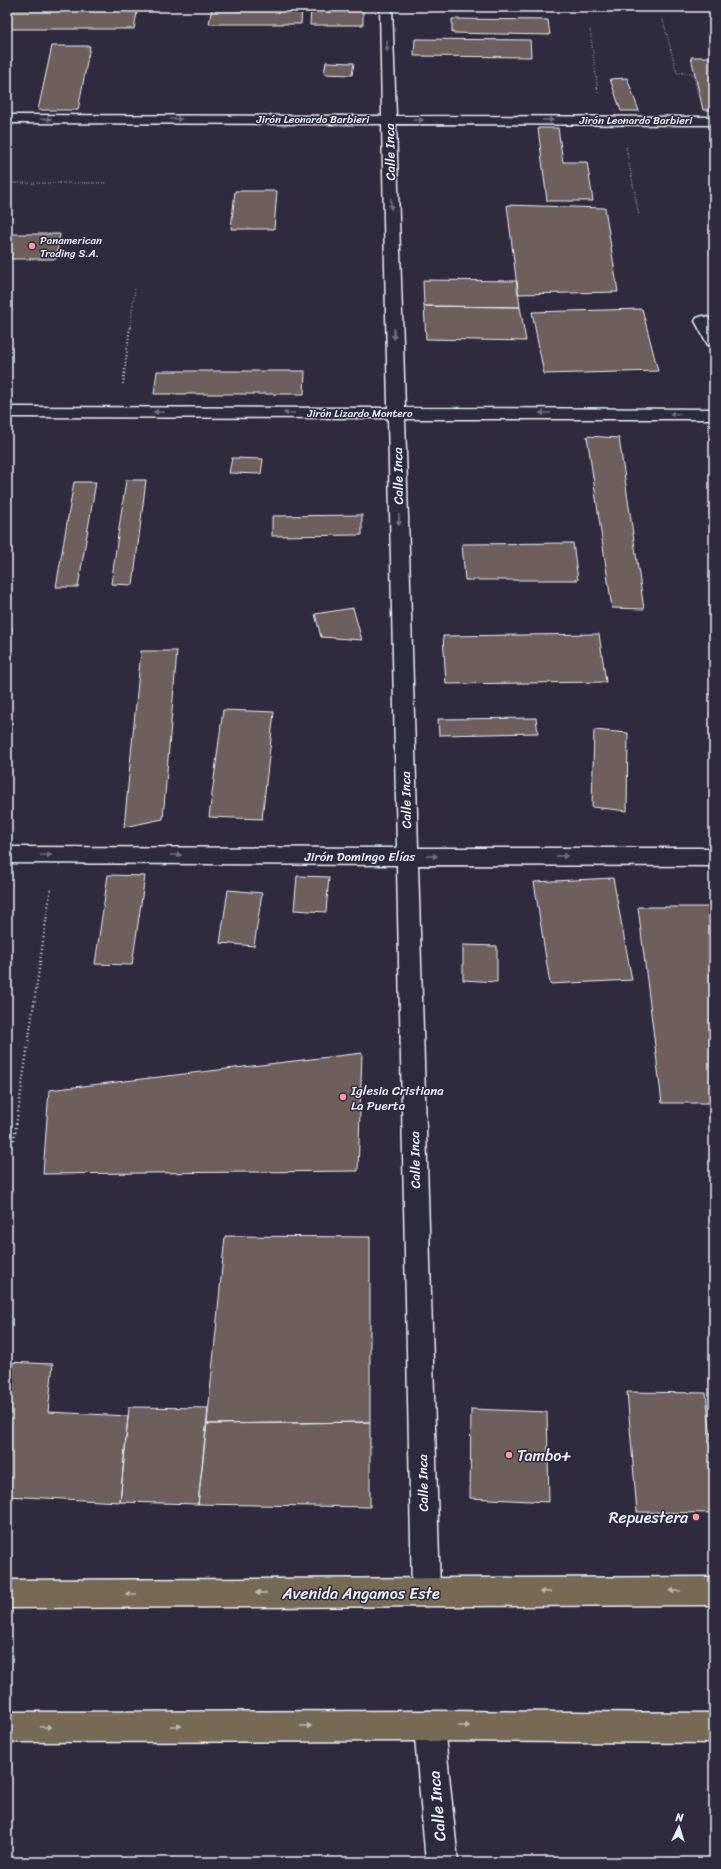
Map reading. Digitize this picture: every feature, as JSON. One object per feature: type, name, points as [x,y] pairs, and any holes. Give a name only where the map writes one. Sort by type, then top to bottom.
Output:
[{"type":"main road","name":"Avenida Angamos Este","points":[[7,1594],[714,1591]]},
{"type":"main road","points":[[7,1727],[429,1726],[714,1728]]},
{"type":"street","name":"Calle Inca","points":[[386,7],[426,1592]]},
{"type":"street","name":"Jirón Leonardo Barbieri","points":[[7,119],[709,120]]},
{"type":"street","points":[[703,322],[714,341]]},
{"type":"street","name":"Jirón Lizardo Montero","points":[[7,412],[714,414]]},
{"type":"street","name":"Jirón Domingo Elías","points":[[7,855],[714,857]]},
{"type":"street","name":"Calle Inca","points":[[429,1726],[442,1862]]},
{"type":"path","points":[[663,20],[677,73],[693,73],[709,120]]},
{"type":"path","points":[[590,30],[602,120]]},
{"type":"path","points":[[620,120],[639,216]]},
{"type":"path","points":[[7,183],[105,183]]},
{"type":"path","points":[[119,412],[135,288]]},
{"type":"path","points":[[14,1140],[56,855]]},
{"type":"building","points":[[7,7],[138,7],[134,29],[7,29]]},
{"type":"building","points":[[212,7],[302,7],[301,24],[209,24]]},
{"type":"building","points":[[311,7],[363,7],[363,25],[310,25]]},
{"type":"building","points":[[452,19],[548,20],[550,35],[452,33]]},
{"type":"building","points":[[415,39],[530,40],[531,57],[414,56]]},
{"type":"building","points":[[52,46],[90,46],[78,110],[38,110]]},
{"type":"building","points":[[691,57],[714,57],[714,110],[703,110]]},
{"type":"building","points":[[326,62],[354,63],[352,75],[324,74]]},
{"type":"building","points":[[627,78],[639,111],[621,111],[610,79]]},
{"type":"building","points":[[538,128],[558,128],[563,162],[587,162],[593,201],[547,201]]},
{"type":"building","points":[[235,191],[277,191],[274,229],[231,229]]},
{"type":"building","points":[[507,205],[605,208],[618,292],[518,294]]},
{"type":"building","name":"Panamerican Trading S.A.","points":[[7,234],[60,234],[56,259],[7,259]]},
{"type":"building","points":[[423,280],[517,281],[520,307],[424,306]]},
{"type":"building","points":[[424,306],[520,307],[526,341],[426,339]]},
{"type":"building","points":[[642,309],[658,371],[544,374],[532,312]]},
{"type":"building","points":[[157,371],[305,371],[304,394],[154,394]]},
{"type":"building","points":[[587,436],[619,438],[644,609],[612,608]]},
{"type":"building","points":[[232,458],[263,459],[261,474],[229,473]]},
{"type":"building","points":[[126,480],[146,480],[133,585],[111,584]]},
{"type":"building","points":[[74,482],[96,482],[78,587],[56,587]]},
{"type":"building","points":[[362,515],[362,535],[272,536],[272,516]]},
{"type":"building","points":[[573,543],[578,580],[465,580],[462,544]]},
{"type":"building","points":[[353,608],[362,640],[321,637],[315,614]]},
{"type":"building","points":[[12,628],[10,643],[7,643],[7,629]]},
{"type":"building","points":[[599,634],[606,682],[446,684],[443,636]]},
{"type":"building","points":[[141,651],[177,651],[163,819],[124,827]]},
{"type":"building","points":[[223,710],[274,712],[262,819],[209,817]]},
{"type":"building","points":[[536,718],[538,733],[439,735],[438,719]]},
{"type":"building","points":[[594,730],[628,733],[627,811],[592,807]]},
{"type":"building","points":[[108,875],[145,876],[132,965],[95,964]]},
{"type":"building","points":[[297,876],[329,877],[326,912],[294,910]]},
{"type":"building","points":[[613,878],[632,980],[550,984],[534,882]]},
{"type":"building","points":[[228,890],[262,893],[254,946],[220,943]]},
{"type":"building","points":[[638,907],[714,907],[714,1103],[662,1103]]},
{"type":"building","points":[[463,945],[497,946],[497,982],[463,980]]},
{"type":"building","points":[[362,1053],[358,1171],[43,1174],[49,1090]]},
{"type":"building","points":[[225,1236],[370,1237],[370,1422],[207,1424]]},
{"type":"building","points":[[7,1362],[53,1364],[48,1412],[128,1416],[120,1502],[7,1496]]},
{"type":"building","points":[[627,1392],[706,1393],[714,1465],[714,1513],[637,1512]]},
{"type":"building","points":[[129,1407],[208,1408],[198,1504],[120,1502]]},
{"type":"building","name":"Tambo+","points":[[471,1409],[547,1412],[549,1502],[470,1498]]},
{"type":"building","points":[[370,1422],[370,1507],[198,1504],[207,1424]]},
{"type":"place","name":"Panamerican Trading S.A.","points":[[32,246]]},
{"type":"place","name":"Iglesia Cristiana La Puerta","points":[[343,1097]]},
{"type":"place","name":"Tambo+","points":[[509,1455]]},
{"type":"place","name":"Repuestera","points":[[696,1517]]}]
